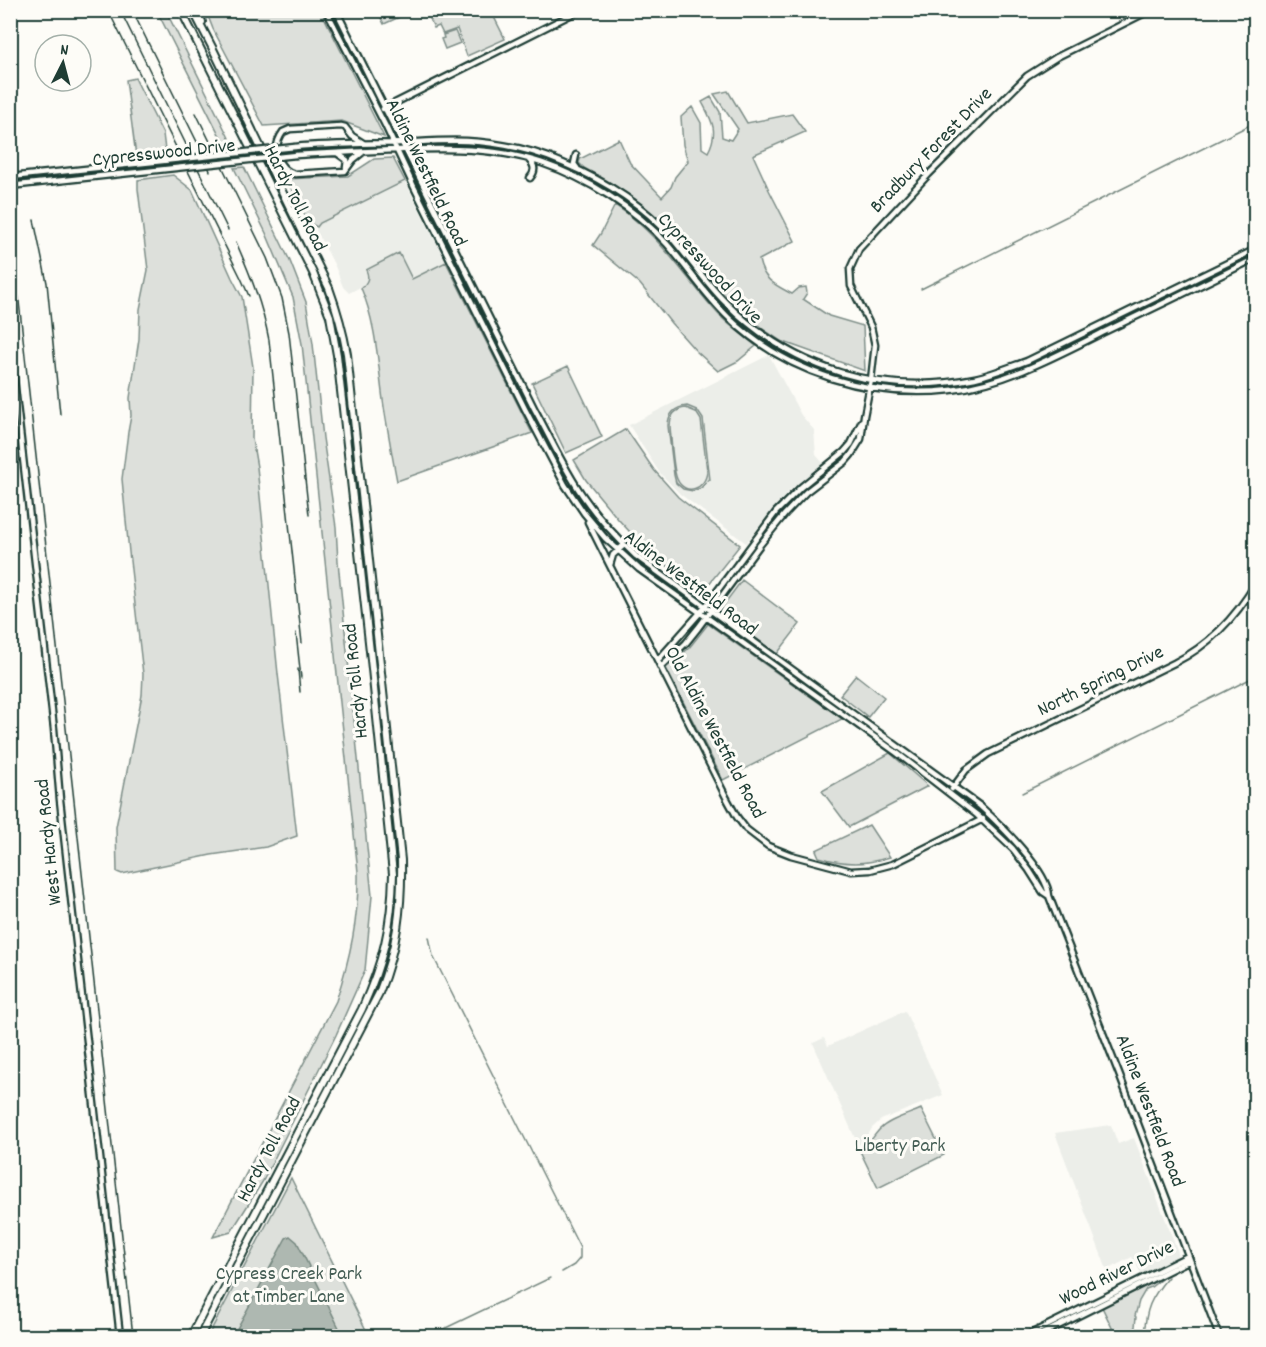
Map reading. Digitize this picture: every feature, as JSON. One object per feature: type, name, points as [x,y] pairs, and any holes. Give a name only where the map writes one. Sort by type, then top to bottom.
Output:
[{"type":"highway","name":"Hardy Toll Road","points":[[181,10],[313,273],[333,327],[393,874],[389,929],[374,981],[362,1010],[191,1336]]},
{"type":"highway","name":"Hardy Toll Road","points":[[193,10],[329,288],[342,331],[402,879],[395,945],[379,993],[200,1336]]},
{"type":"highway","points":[[198,10],[212,47]]},
{"type":"main road","points":[[327,12],[335,10]]},
{"type":"main road","name":"Aldine Westfield Road","points":[[335,10],[535,410],[584,499],[636,556],[794,671],[862,724],[991,816],[1030,860],[1048,891],[1219,1336]]},
{"type":"main road","points":[[378,111],[580,10]]},
{"type":"main road","name":"Bradbury Forest Drive","points":[[864,416],[875,345],[872,327],[851,286],[850,269],[859,249],[929,174],[1027,76],[1057,57],[1151,10]]},
{"type":"main road","name":"Aldine Westfield Road","points":[[327,12],[525,409],[565,485],[584,513],[605,538],[650,576],[790,676],[862,724]]},
{"type":"main road","points":[[353,63],[360,60]]},
{"type":"main road","points":[[379,143],[387,136],[385,125]]},
{"type":"main road","points":[[363,143],[341,126],[292,128],[283,132],[277,145],[277,154],[283,168],[297,174],[345,171],[364,151]]},
{"type":"main road","points":[[340,144],[345,140],[346,130]]},
{"type":"main road","points":[[480,150],[481,142]]},
{"type":"main road","name":"Cypresswood Drive","points":[[10,177],[340,144],[481,142],[531,152],[562,162],[582,172],[613,189],[644,212],[665,231],[725,302],[756,329],[787,350],[840,373],[903,384],[950,382],[999,372],[1111,321],[1256,249]]},
{"type":"main road","name":"Cypresswood Drive","points":[[10,186],[296,155],[364,151],[458,148],[527,159],[561,171],[606,194],[640,218],[679,258],[731,320],[778,355],[825,377],[869,388],[911,392],[951,390],[991,382],[1031,369],[1256,258]]},
{"type":"main road","points":[[414,168],[413,154],[420,149]]},
{"type":"main road","points":[[337,153],[347,160],[345,171]]},
{"type":"main road","points":[[576,156],[574,164],[582,172]]},
{"type":"main road","points":[[527,159],[534,168],[530,178]]},
{"type":"main road","points":[[606,194],[613,189]]},
{"type":"main road","points":[[658,235],[665,231]]},
{"type":"main road","points":[[464,286],[472,282]]},
{"type":"main road","points":[[703,289],[710,285]]},
{"type":"main road","points":[[1111,321],[1114,327]]},
{"type":"main road","points":[[751,336],[756,329]]},
{"type":"main road","name":"West Hardy Road","points":[[10,344],[120,1336]]},
{"type":"main road","points":[[808,370],[812,362]]},
{"type":"main road","points":[[950,382],[951,390]]},
{"type":"main road","points":[[658,660],[706,606],[788,498],[851,444],[864,416]]},
{"type":"main road","points":[[661,667],[686,643],[759,546],[794,504],[844,462],[857,447],[861,439],[864,416]]},
{"type":"main road","points":[[552,458],[560,455]]},
{"type":"main road","points":[[819,472],[824,478]]},
{"type":"main road","name":"Old Aldine Westfield Road","points":[[584,513],[733,811],[746,829],[768,846],[785,854],[833,867],[864,871],[893,864],[991,816]]},
{"type":"main road","points":[[753,542],[759,546]]},
{"type":"main road","points":[[610,565],[613,555],[624,544]]},
{"type":"main road","points":[[650,576],[655,570]]},
{"type":"main road","name":"North Spring Drive","points":[[949,793],[966,770],[988,754],[1184,658],[1199,648],[1231,619],[1256,582]]},
{"type":"main road","points":[[754,650],[758,645]]},
{"type":"main road","points":[[790,676],[794,671]]},
{"type":"main road","name":"Aldine Westfield Road","points":[[902,753],[1013,849],[1043,892],[1049,896]]},
{"type":"main road","name":"Wood River Drive","points":[[1038,1336],[1189,1258]]},
{"type":"main road","name":"Wood River Drive","points":[[1026,1336],[1117,1294]]},
{"type":"main road","points":[[580,1335],[590,1336]]},
{"type":"shaded area","points":[[405,181],[446,262],[412,279],[367,270],[369,275],[366,284],[349,293],[343,287],[316,230],[317,227],[320,223]]},
{"type":"shaded area","points":[[769,355],[801,415],[814,430],[816,455],[823,463],[791,489],[746,543],[680,494],[659,472],[629,425]]},
{"type":"shaded area","points":[[905,1011],[943,1095],[881,1120],[872,1128],[865,1141],[858,1145],[813,1043],[824,1038],[828,1046]]},
{"type":"shaded area","points":[[1111,1125],[1118,1144],[1134,1138],[1178,1252],[1176,1258],[1142,1275],[1132,1257],[1107,1270],[1055,1133]]},
{"type":"shaded area","points":[[290,1236],[297,1242],[343,1336],[233,1336],[286,1238]]},
{"type":"green space","points":[[381,10],[405,11],[406,14],[384,24],[378,12]]},
{"type":"green space","points":[[456,10],[491,11],[505,39],[467,56],[457,29],[443,34],[439,26],[434,28],[430,19]]},
{"type":"green space","points":[[157,11],[166,11],[232,144],[225,146]]},
{"type":"green space","points":[[206,11],[321,11],[384,137],[342,121],[264,126],[213,29]]},
{"type":"green space","points":[[455,31],[460,43],[445,49],[441,39],[444,38],[443,35]]},
{"type":"green space","points":[[135,78],[163,134],[165,150],[136,156],[126,80]]},
{"type":"green space","points":[[728,91],[747,123],[792,114],[805,132],[753,155],[795,241],[759,260],[763,272],[775,285],[792,294],[799,288],[806,287],[807,293],[803,299],[829,316],[863,326],[865,371],[781,341],[763,329],[728,299],[660,220],[635,199],[579,163],[580,159],[619,139],[630,163],[662,197],[688,161],[683,145],[681,117],[692,107],[701,123],[702,148],[708,152],[714,132],[702,102],[711,97],[720,112],[722,137],[731,140],[738,129],[714,94]]},
{"type":"green space","points":[[393,158],[405,181],[320,223],[317,227],[309,223],[286,179],[348,176],[374,159]]},
{"type":"green space","points":[[244,167],[290,261],[306,302],[336,527],[372,896],[365,970],[336,1035],[263,1181],[231,1232],[213,1237],[336,1001],[353,938],[358,889],[302,344],[293,297],[266,233],[234,168]]},
{"type":"green space","points":[[173,175],[192,190],[242,297],[253,367],[252,439],[257,467],[297,836],[266,847],[211,855],[122,874],[117,872],[116,827],[142,695],[143,674],[122,479],[131,416],[130,398],[139,339],[140,309],[148,270],[138,180]]},
{"type":"green space","points":[[615,205],[659,243],[720,316],[756,346],[738,361],[718,371],[696,351],[640,284],[593,245]]},
{"type":"green space","points":[[399,253],[412,279],[446,262],[532,433],[397,481],[374,331],[361,288],[367,280],[366,270]]},
{"type":"green space","points":[[568,366],[602,437],[566,453],[532,383]]},
{"type":"green space","points":[[687,406],[697,410],[703,419],[710,480],[701,488],[693,491],[683,489],[676,483],[668,426],[671,415],[676,410]],"holes":[[[686,408],[696,412],[701,420],[707,471],[703,482],[690,489],[681,485],[677,479],[672,454],[670,422],[674,413],[679,410]]]},
{"type":"green space","points":[[626,429],[654,470],[678,497],[740,545],[704,590],[652,556],[586,480],[574,460]]},
{"type":"green space","points":[[742,580],[800,624],[777,654],[719,611]]},
{"type":"green space","points":[[708,624],[842,719],[723,780],[666,668],[689,648]]},
{"type":"green space","points":[[856,675],[884,697],[868,717],[840,695]]},
{"type":"green space","points":[[890,753],[928,786],[849,827],[822,791]]},
{"type":"green space","points":[[869,825],[890,857],[872,862],[855,863],[838,862],[819,857],[816,850]]},
{"type":"green space","name":"Liberty Park","points":[[921,1109],[944,1155],[878,1188],[860,1151],[884,1126]]},
{"type":"green space","name":"Cypress Creek Park at Timber Lane","points":[[291,1178],[369,1336],[208,1336]]},
{"type":"green space","points":[[1164,1277],[1146,1289],[1139,1301],[1135,1316],[1134,1336],[1116,1336],[1102,1307]]},
{"type":"waterway","points":[[921,289],[1256,122]]},
{"type":"waterway","points":[[1022,793],[1256,676]]},
{"type":"waterway","points":[[429,937],[433,956],[580,1248],[580,1258],[574,1265],[562,1272]]},
{"type":"waterway","points":[[1144,1336],[1150,1304],[1168,1277]]},
{"type":"waterway","points":[[429,1336],[550,1278]]},
{"type":"railway","points":[[110,10],[249,296]]},
{"type":"railway","points":[[120,10],[228,230]]},
{"type":"railway","points":[[132,10],[210,171]]},
{"type":"railway","points":[[196,113],[267,258],[282,298],[289,333],[309,515]]},
{"type":"railway","points":[[10,220],[133,1336]]},
{"type":"railway","points":[[34,220],[47,283],[60,414]]},
{"type":"railway","points":[[236,242],[256,290],[269,340],[302,643]]},
{"type":"railway","points":[[296,633],[301,678]]},
{"type":"railway","points":[[298,669],[300,692]]}]
